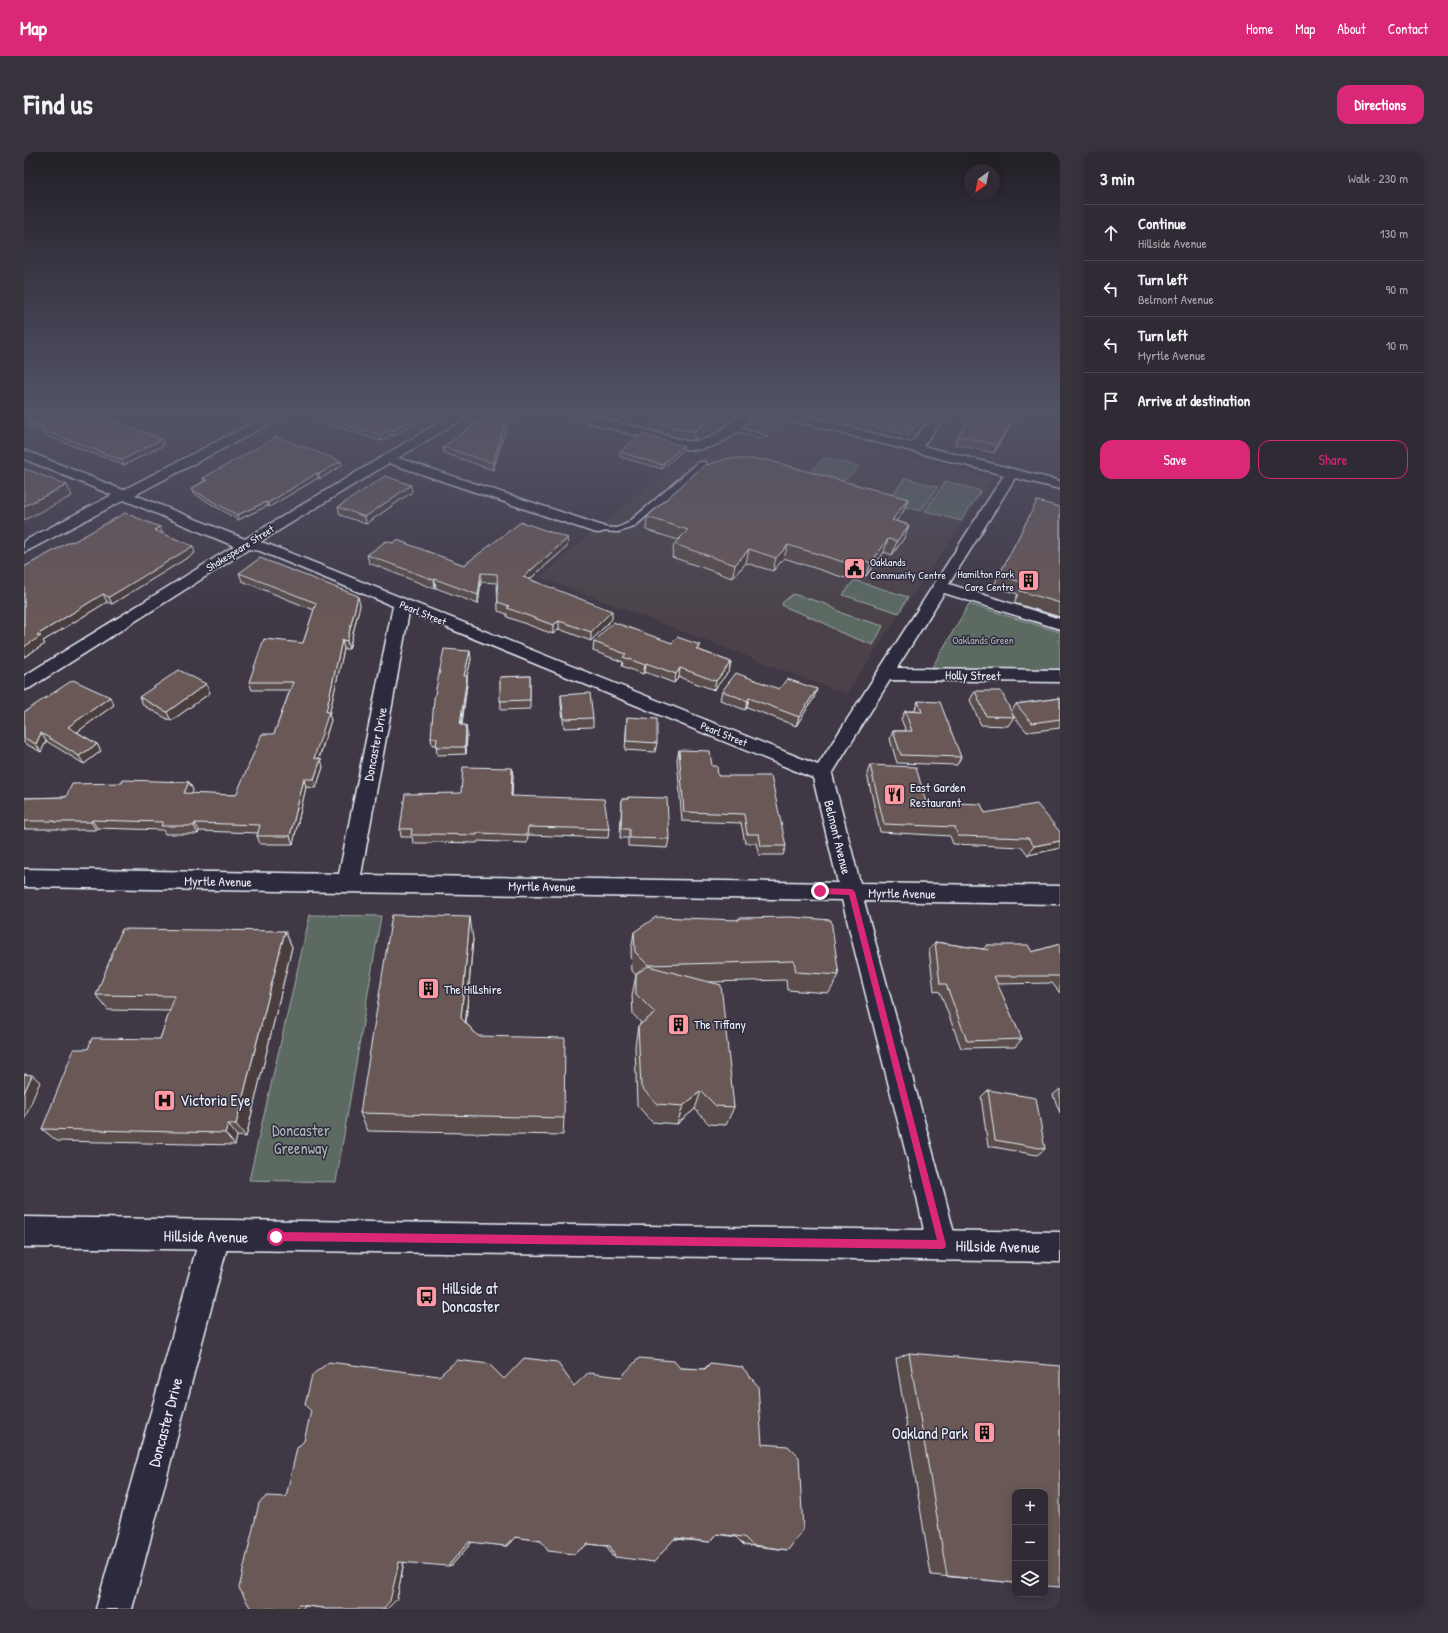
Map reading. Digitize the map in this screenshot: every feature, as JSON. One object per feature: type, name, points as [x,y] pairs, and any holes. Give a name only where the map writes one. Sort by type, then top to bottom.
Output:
[{"type":"street","name":"Pearl Street","points":[[94,484],[234,541],[265,548],[822,774]]},
{"type":"street","points":[[24,547],[145,484]]},
{"type":"street","name":"Shakespeare Street","points":[[24,684],[247,544],[347,484]]},
{"type":"street","points":[[465,484],[598,528]]},
{"type":"street","points":[[822,774],[1005,484]]},
{"type":"street","points":[[941,587],[1060,624]]},
{"type":"street","name":"Doncaster Drive","points":[[348,883],[402,604]]},
{"type":"street","name":"Holly Street","points":[[886,674],[1060,676]]},
{"type":"street","name":"Belmont Avenue","points":[[822,774],[942,1245]]},
{"type":"street","name":"Myrtle Avenue","points":[[24,878],[1060,895]]},
{"type":"street","name":"Hillside Avenue","points":[[24,1232],[215,1236],[1060,1247]]},
{"type":"street","name":"Doncaster Drive","points":[[114,1609],[215,1236]]},
{"type":"lane","points":[[598,528],[618,530],[631,525],[679,484]]},
{"type":"shaded area","points":[[649,484],[990,484],[846,694],[540,577]]},
{"type":"green space","points":[[901,484],[927,484],[938,487],[921,511],[887,502]]},
{"type":"green space","points":[[944,484],[956,484],[981,491],[961,521],[925,511]]},
{"type":"green space","points":[[854,580],[908,597],[899,613],[843,595]]},
{"type":"green space","points":[[793,594],[826,604],[844,614],[883,626],[873,645],[839,632],[824,623],[783,606],[782,603]]},
{"type":"green space","name":"Oaklands Green","points":[[969,604],[1060,632],[1060,672],[930,671]]},
{"type":"green space","name":"Doncaster Greenway","points":[[310,915],[381,916],[336,1182],[249,1180]]},
{"type":"building","points":[[24,484],[67,485],[24,506]]},
{"type":"building","points":[[200,484],[299,484],[268,503],[266,502],[237,515],[191,489]]},
{"type":"building","points":[[373,484],[411,485],[365,517],[338,507]]},
{"type":"building","points":[[683,484],[854,484],[908,499],[892,520],[909,525],[897,541],[888,539],[871,563],[864,561],[862,564],[852,561],[850,564],[788,545],[776,558],[749,549],[735,565],[674,544],[688,530],[647,517]]},
{"type":"building","points":[[1037,501],[1060,507],[1060,603],[1020,591],[1024,583],[999,575]]},
{"type":"building","points":[[125,513],[160,527],[154,530],[193,546],[109,597],[103,594],[37,635],[41,636],[24,647],[24,567]]},
{"type":"building","points":[[521,522],[568,538],[523,577],[612,611],[591,632],[559,621],[553,625],[507,608],[509,606],[498,602],[497,574],[481,573],[478,595],[367,555],[386,541],[393,543],[397,540],[464,565]]},
{"type":"building","points":[[260,558],[358,596],[347,641],[342,640],[326,712],[329,712],[314,758],[321,759],[314,779],[304,779],[290,836],[257,836],[260,825],[195,823],[194,826],[161,826],[163,822],[92,820],[91,822],[24,821],[24,798],[66,797],[72,784],[122,783],[123,780],[189,782],[184,793],[236,795],[262,734],[274,734],[293,682],[249,682],[264,639],[303,643],[316,603],[239,573]]},
{"type":"building","points":[[613,622],[672,643],[677,637],[700,645],[696,649],[731,662],[716,681],[680,668],[676,674],[646,663],[645,665],[623,657],[626,654],[594,642]]},
{"type":"building","points":[[444,649],[470,651],[464,676],[467,676],[460,725],[466,725],[465,747],[436,747],[437,738],[431,738],[434,699]]},
{"type":"building","points":[[179,670],[206,684],[167,712],[139,697]]},
{"type":"building","points":[[736,673],[779,689],[787,679],[817,689],[799,717],[749,698],[748,701],[722,691]]},
{"type":"building","points":[[530,676],[530,700],[500,701],[500,677]]},
{"type":"building","points":[[73,680],[110,697],[68,727],[97,744],[79,756],[41,733],[36,744],[24,738],[24,712]]},
{"type":"building","points":[[975,691],[1001,691],[1014,717],[986,716]]},
{"type":"building","points":[[590,693],[593,718],[564,719],[561,695]]},
{"type":"building","points":[[1060,698],[1060,719],[1032,723],[1016,704]]},
{"type":"building","points":[[918,701],[940,702],[961,757],[901,755],[893,731],[912,731],[905,711],[922,712]]},
{"type":"building","points":[[627,717],[657,719],[657,743],[626,741]]},
{"type":"building","points":[[679,750],[710,751],[712,766],[717,766],[718,776],[771,776],[786,846],[761,846],[759,834],[747,834],[744,814],[684,812]]},
{"type":"building","points":[[870,765],[916,767],[926,802],[981,804],[985,813],[1037,804],[1060,832],[1060,841],[1034,846],[1028,838],[958,836],[955,827],[884,824]]},
{"type":"building","points":[[463,767],[512,768],[511,796],[604,799],[609,829],[528,827],[527,835],[477,833],[477,835],[411,835],[412,829],[400,829],[405,794],[461,793]]},
{"type":"building","points":[[628,797],[667,798],[669,839],[629,838],[629,829],[621,829],[622,799],[628,799]]},
{"type":"building","name":"The Hillshire","points":[[392,915],[470,917],[461,1018],[478,1036],[565,1038],[564,1118],[360,1113]]},
{"type":"building","points":[[656,917],[739,920],[739,918],[791,917],[831,920],[839,975],[796,972],[794,961],[648,965],[635,952],[634,932]]},
{"type":"building","points":[[122,929],[285,931],[236,1124],[228,1124],[225,1133],[42,1129],[74,1049],[88,1049],[92,1038],[160,1039],[175,996],[96,995]]},
{"type":"building","points":[[935,942],[989,950],[987,945],[1028,945],[1032,952],[1060,944],[1060,976],[994,976],[1022,1039],[967,1041],[946,984],[940,984]]},
{"type":"building","name":"The Tiffany","points":[[648,966],[721,985],[734,1107],[716,1106],[701,1091],[683,1106],[657,1104],[641,1087],[638,1026],[655,1013],[636,994],[636,974]]},
{"type":"building","points":[[24,1074],[32,1075],[24,1093]]},
{"type":"building","points":[[988,1090],[1036,1098],[1045,1149],[995,1140]]},
{"type":"building","name":"Oakland Park","points":[[909,1353],[1060,1366],[1060,1587],[1048,1586],[1048,1489],[1012,1489],[1012,1583],[947,1576]]},
{"type":"building","points":[[524,1358],[557,1362],[574,1386],[588,1373],[621,1377],[639,1358],[674,1361],[680,1368],[705,1369],[710,1363],[742,1367],[758,1386],[762,1444],[788,1446],[799,1457],[803,1530],[788,1550],[752,1545],[744,1537],[717,1534],[710,1542],[675,1538],[654,1562],[615,1557],[610,1546],[588,1544],[574,1554],[548,1551],[541,1541],[515,1537],[506,1546],[469,1542],[448,1566],[399,1562],[390,1601],[383,1609],[324,1609],[299,1605],[295,1609],[251,1609],[239,1588],[259,1503],[267,1496],[286,1497],[297,1448],[304,1441],[311,1411],[305,1405],[312,1375],[329,1362],[439,1376],[457,1360],[489,1364],[504,1379]]},
{"type":"place","name":"Oaklands Community Centre","points":[[854,568]]},
{"type":"place","name":"Hamilton Park Care Centre","points":[[1029,580]]},
{"type":"place","name":"East Garden Restaurant","points":[[894,794]]},
{"type":"place","name":"The Hillshire","points":[[429,989]]},
{"type":"place","name":"The Tiffany","points":[[679,1024]]},
{"type":"place","name":"Victoria Eye","points":[[164,1100]]},
{"type":"place","name":"Hillside at Doncaster","points":[[426,1297]]},
{"type":"place","name":"Oakland Park","points":[[984,1433]]},
{"type":"route","points":[[276,1237],[942,1245],[852,892],[820,891]]}]
